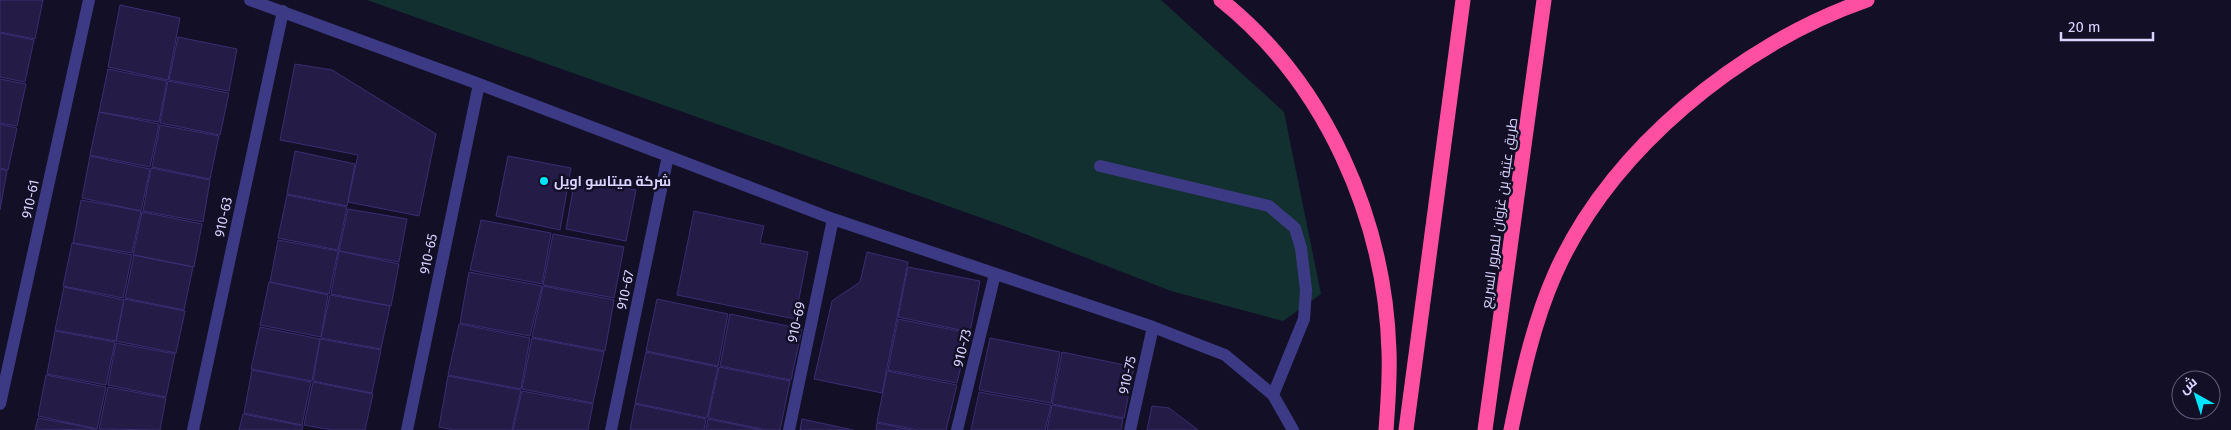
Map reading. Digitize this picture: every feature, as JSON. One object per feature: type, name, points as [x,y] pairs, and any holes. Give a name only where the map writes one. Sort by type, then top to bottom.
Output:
[{"type":"highway","points":[[1221,0],[1267,42],[1292,72],[1314,103],[1339,147],[1358,193],[1373,240],[1386,313],[1389,350],[1386,430]]},
{"type":"highway","points":[[1406,430],[1463,0]]},
{"type":"highway","name":"طريق عتبة بن غزوان للمرور السريع","points":[[1486,430],[1544,0]]},
{"type":"highway","points":[[1511,430],[1529,344],[1556,272],[1574,237],[1595,205],[1625,167],[1643,146],[1680,111],[1720,79],[1762,50],[1807,26],[1867,0]]},
{"type":"street","name":"910-61","points":[[0,404],[89,0]]},
{"type":"street","points":[[250,0],[479,84],[833,219],[1153,327],[1226,355],[1273,395],[1293,430]]},
{"type":"street","name":"910-63","points":[[193,430],[283,11]]},
{"type":"street","name":"910-65","points":[[407,430],[479,84]]},
{"type":"street","name":"910-67","points":[[611,430],[668,156]]},
{"type":"street","points":[[1100,166],[1269,206],[1294,228],[1302,248],[1306,290],[1304,319],[1273,395]]},
{"type":"street","name":"910-69","points":[[789,430],[833,219]]},
{"type":"street","name":"910-73","points":[[957,430],[995,274]]},
{"type":"street","name":"910-75","points":[[1130,430],[1153,327]]},
{"type":"green space","points":[[367,0],[1161,0],[1284,112],[1321,294],[1283,321],[1171,291],[1007,227]]},
{"type":"building","points":[[0,0],[43,0],[35,39],[0,32]]},
{"type":"building","points":[[120,5],[180,18],[168,80],[108,67]]},
{"type":"building","points":[[0,33],[34,40],[25,82],[0,77]]},
{"type":"building","points":[[178,37],[237,49],[229,91],[169,80]]},
{"type":"building","points":[[295,64],[332,70],[436,134],[419,216],[348,202],[358,155],[280,140]]},
{"type":"building","points":[[108,69],[167,81],[159,122],[99,112]]},
{"type":"building","points":[[0,79],[26,84],[17,126],[0,123]]},
{"type":"building","points":[[168,81],[229,93],[220,135],[160,123]]},
{"type":"building","points":[[99,112],[159,124],[150,167],[90,155]]},
{"type":"building","points":[[0,124],[17,128],[8,170],[0,168]]},
{"type":"building","points":[[160,125],[219,136],[210,179],[152,167]]},
{"type":"building","points":[[295,151],[355,164],[347,206],[287,194]]},
{"type":"building","points":[[90,156],[150,169],[141,211],[82,198]]},
{"type":"building","points":[[508,156],[571,168],[560,230],[496,216]]},
{"type":"building","points":[[151,168],[210,180],[203,222],[143,211]]},
{"type":"building","points":[[0,169],[7,171],[0,210]]},
{"type":"building","points":[[575,179],[636,190],[626,241],[566,229]]},
{"type":"building","points":[[287,195],[347,207],[338,250],[278,238]]},
{"type":"building","points":[[81,200],[141,211],[132,253],[73,243]]},
{"type":"building","points":[[348,209],[407,219],[399,262],[339,251]]},
{"type":"building","points":[[694,211],[764,226],[760,243],[808,252],[795,319],[677,295]]},
{"type":"building","points":[[142,212],[202,224],[194,267],[133,255]]},
{"type":"building","points":[[481,220],[551,233],[542,284],[470,270]]},
{"type":"building","points":[[553,234],[624,247],[614,298],[543,285]]},
{"type":"building","points":[[278,240],[338,251],[329,294],[270,282]]},
{"type":"building","points":[[72,243],[132,255],[123,298],[63,286]]},
{"type":"building","points":[[339,251],[399,264],[391,306],[331,294]]},
{"type":"building","points":[[867,252],[908,262],[882,393],[814,379],[832,301],[860,282]]},
{"type":"building","points":[[134,255],[193,267],[184,310],[125,298]]},
{"type":"building","points":[[908,267],[980,281],[970,332],[898,317]]},
{"type":"building","points":[[469,272],[542,286],[530,336],[460,323]]},
{"type":"building","points":[[269,282],[328,295],[321,337],[260,325]]},
{"type":"building","points":[[543,286],[614,300],[605,351],[532,337]]},
{"type":"building","points":[[64,287],[124,300],[116,341],[55,330]]},
{"type":"building","points":[[330,295],[390,306],[381,349],[321,338]]},
{"type":"building","points":[[124,299],[185,311],[176,353],[116,341]]},
{"type":"building","points":[[657,299],[728,314],[718,366],[646,351]]},
{"type":"building","points":[[730,314],[802,329],[791,380],[720,366]]},
{"type":"building","points":[[898,319],[969,333],[957,383],[888,370]]},
{"type":"building","points":[[459,324],[530,338],[521,389],[448,375]]},
{"type":"building","points":[[260,327],[320,339],[312,381],[251,369]]},
{"type":"building","points":[[55,331],[115,342],[106,385],[47,374]]},
{"type":"building","points":[[532,338],[604,352],[593,403],[522,389]]},
{"type":"building","points":[[990,338],[1060,352],[1051,403],[979,390]]},
{"type":"building","points":[[320,339],[381,350],[372,393],[313,381]]},
{"type":"building","points":[[116,343],[175,354],[166,397],[108,385]]},
{"type":"building","points":[[646,352],[718,367],[707,418],[635,403]]},
{"type":"building","points":[[1062,352],[1134,367],[1124,418],[1052,404]]},
{"type":"building","points":[[719,367],[790,381],[780,430],[767,430],[708,418]]},
{"type":"building","points":[[252,370],[311,382],[302,425],[244,413]]},
{"type":"building","points":[[887,371],[957,385],[946,430],[919,430],[877,422]]},
{"type":"building","points":[[46,375],[106,387],[97,429],[38,416]]},
{"type":"building","points":[[448,376],[521,390],[512,430],[454,430],[439,427]]},
{"type":"building","points":[[313,382],[373,394],[365,430],[332,430],[304,425]]},
{"type":"building","points":[[108,387],[166,398],[160,430],[99,429]]},
{"type":"building","points":[[522,391],[593,404],[588,430],[513,430]]},
{"type":"building","points":[[979,392],[1051,405],[1045,430],[971,430]]},
{"type":"building","points":[[635,404],[706,419],[704,430],[630,430]]},
{"type":"building","points":[[1052,405],[1123,419],[1121,430],[1047,430]]},
{"type":"building","points":[[1152,406],[1169,408],[1198,430],[1147,430]]},
{"type":"building","points":[[243,414],[303,426],[302,430],[239,430]]},
{"type":"building","points":[[38,418],[97,429],[35,430]]},
{"type":"building","points":[[708,419],[762,430],[706,430]]},
{"type":"building","points":[[802,419],[853,430],[800,430]]},
{"type":"building","points":[[877,423],[911,430],[876,430]]},
{"type":"place","name":"شركة ميتاسو اويل","points":[[544,181]]}]
